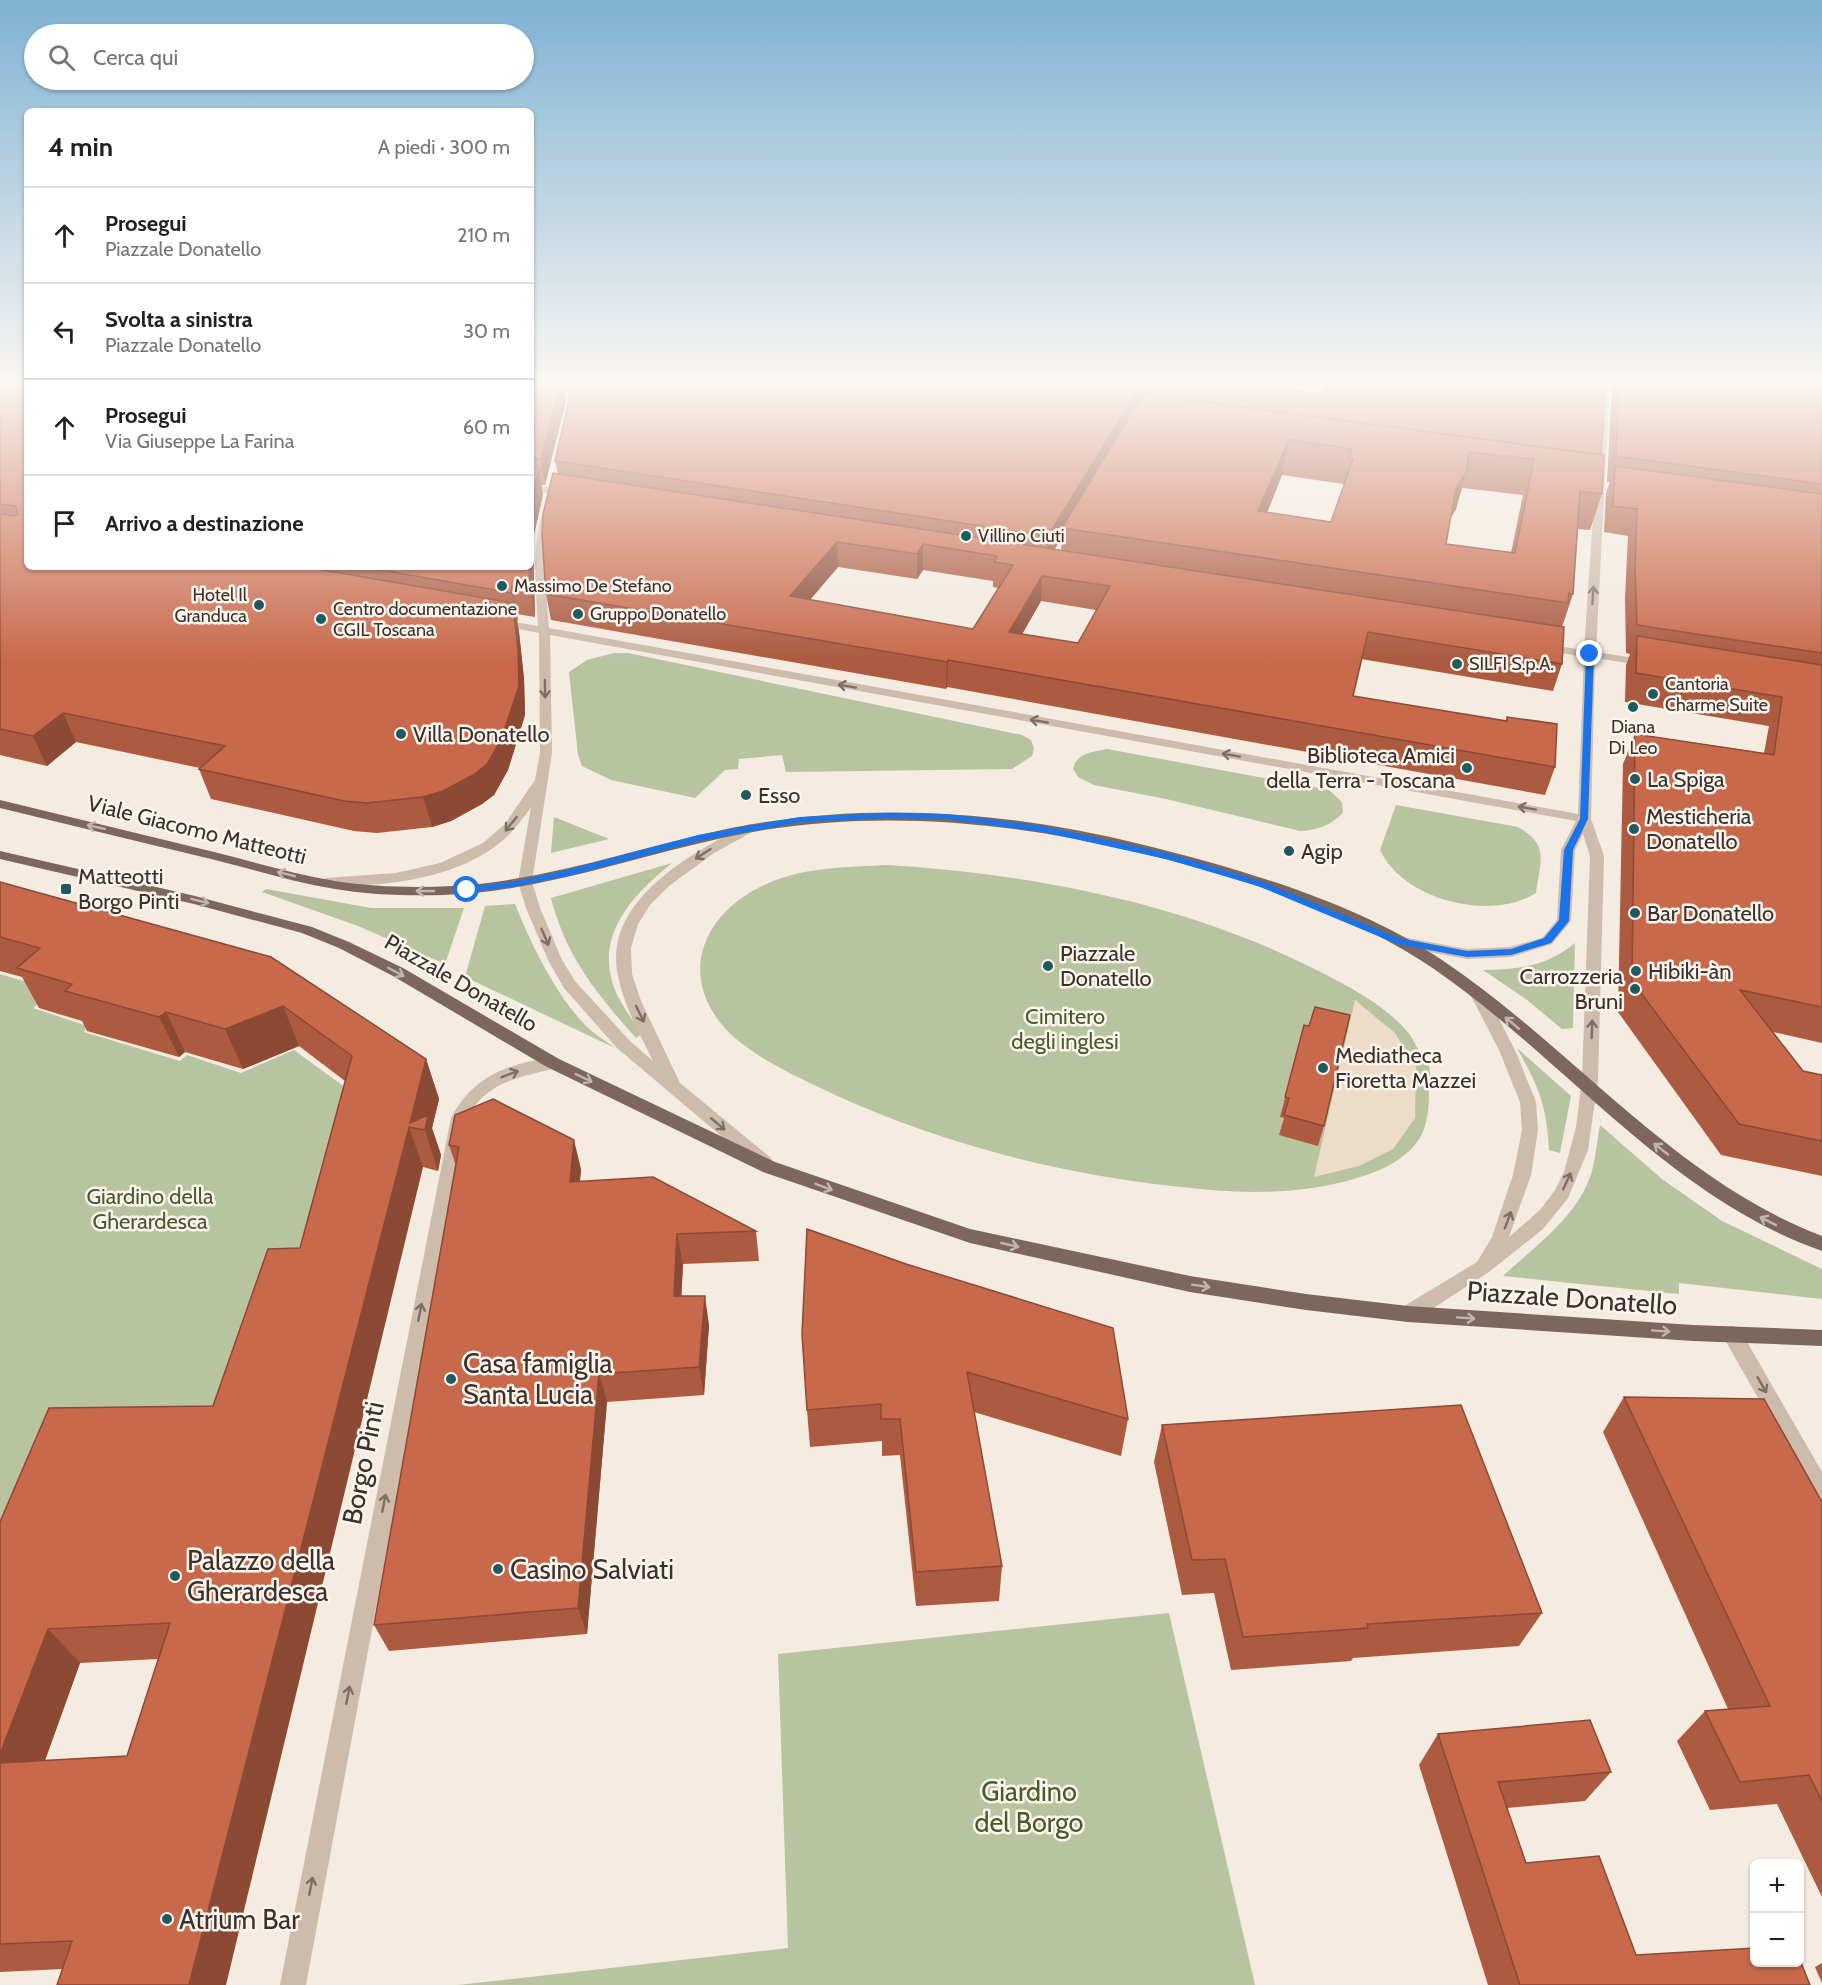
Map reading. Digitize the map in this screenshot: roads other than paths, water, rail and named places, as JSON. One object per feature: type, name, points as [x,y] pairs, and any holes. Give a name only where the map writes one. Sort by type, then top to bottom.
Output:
[{"type":"main road","name":"Viale Giacomo Matteotti","points":[[0,804],[322,882],[384,890]]},
{"type":"main road","name":"Piazzale Donatello","points":[[384,890],[467,890],[525,882],[572,872],[698,838],[754,827],[800,820],[889,816],[947,816],[1043,829],[1168,856],[1261,884],[1397,941],[1435,963],[1479,996],[1590,1087],[1648,1139],[1707,1185],[1766,1221],[1822,1244]]},
{"type":"main road","name":"Piazzale Donatello","points":[[0,855],[296,926],[344,945],[398,972],[553,1063],[769,1167],[853,1198],[991,1240],[1190,1284],[1306,1302],[1408,1314],[1822,1338]]},
{"type":"street","points":[[482,620],[1584,819],[1590,654],[1602,476]]},
{"type":"street","points":[[534,488],[554,487],[576,494]]},
{"type":"street","name":"Piazzale Donatello","points":[[554,487],[540,539],[546,753],[525,882],[532,908],[555,960],[570,984],[623,1044],[769,1167]]},
{"type":"street","points":[[1536,645],[1659,665]]},
{"type":"street","points":[[322,882],[365,882],[398,877],[434,868],[476,852],[506,832],[544,776]]},
{"type":"street","name":"Piazzale Donatello","points":[[1397,941],[1467,954],[1511,952],[1547,940],[1564,921],[1568,850],[1584,819]]},
{"type":"street","name":"Piazzale Donatello","points":[[1408,1314],[1483,1267],[1543,1218],[1561,1194],[1581,1145],[1590,1087],[1597,856],[1584,819]]},
{"type":"street","name":"Piazzale Donatello","points":[[674,1087],[635,1003],[625,974],[623,957],[626,938],[633,920],[646,901],[662,885],[701,854],[754,827]]},
{"type":"street","name":"Piazzale Donatello","points":[[1479,996],[1520,1080],[1528,1102],[1530,1130],[1515,1201],[1500,1239],[1483,1267]]},
{"type":"street","name":"Piazzale Donatello","points":[[472,1097],[501,1077],[529,1067],[553,1063]]},
{"type":"street","name":"Borgo Pinti","points":[[293,1985],[454,1136],[462,1110],[472,1097]]},
{"type":"street","points":[[1732,1334],[1822,1491]]},
{"type":"place","name":"Villino Ciuti","points":[[966,536]]},
{"type":"place","name":"Massimo De Stefano","points":[[502,586]]},
{"type":"place","name":"Hotel Il Granduca","points":[[259,605]]},
{"type":"place","name":"Gruppo Donatello","points":[[578,614]]},
{"type":"place","name":"Centro documentazione CGIL Toscana","points":[[321,619]]},
{"type":"place","name":"SILFI S.p.A.","points":[[1457,664]]},
{"type":"place","name":"Cantoria Charme Suite","points":[[1653,694]]},
{"type":"place","name":"Diana Di Leo","points":[[1633,707]]},
{"type":"place","name":"Villa Donatello","points":[[401,734]]},
{"type":"place","name":"Biblioteca Amici della Terra - Toscana","points":[[1467,768]]},
{"type":"place","name":"La Spiga","points":[[1635,779]]},
{"type":"place","name":"Esso","points":[[746,795]]},
{"type":"place","name":"Mesticheria Donatello","points":[[1634,829]]},
{"type":"place","name":"Agip","points":[[1289,851]]},
{"type":"place","name":"Matteotti Borgo Pinti","points":[[66,889]]},
{"type":"place","name":"Bar Donatello","points":[[1635,913]]},
{"type":"place","name":"Piazzale Donatello","points":[[1048,966]]},
{"type":"place","name":"Hibiki-àn","points":[[1636,971]]},
{"type":"place","name":"Carrozzeria Bruni","points":[[1635,989]]},
{"type":"place","name":"Mediatheca Fioretta Mazzei","points":[[1323,1068]]},
{"type":"place","name":"Casa famiglia Santa Lucia","points":[[451,1379]]},
{"type":"place","name":"Casino Salviati","points":[[498,1569]]},
{"type":"place","name":"Palazzo della Gherardesca","points":[[175,1576]]},
{"type":"place","name":"Atrium Bar","points":[[167,1919]]},
{"type":"park label","name":"Cimitero degli inglesi","points":[[1065,1028]]},
{"type":"park label","name":"Giardino della Gherardesca","points":[[150,1208]]},
{"type":"park label","name":"Giardino del Borgo","points":[[1029,1806]]}]
